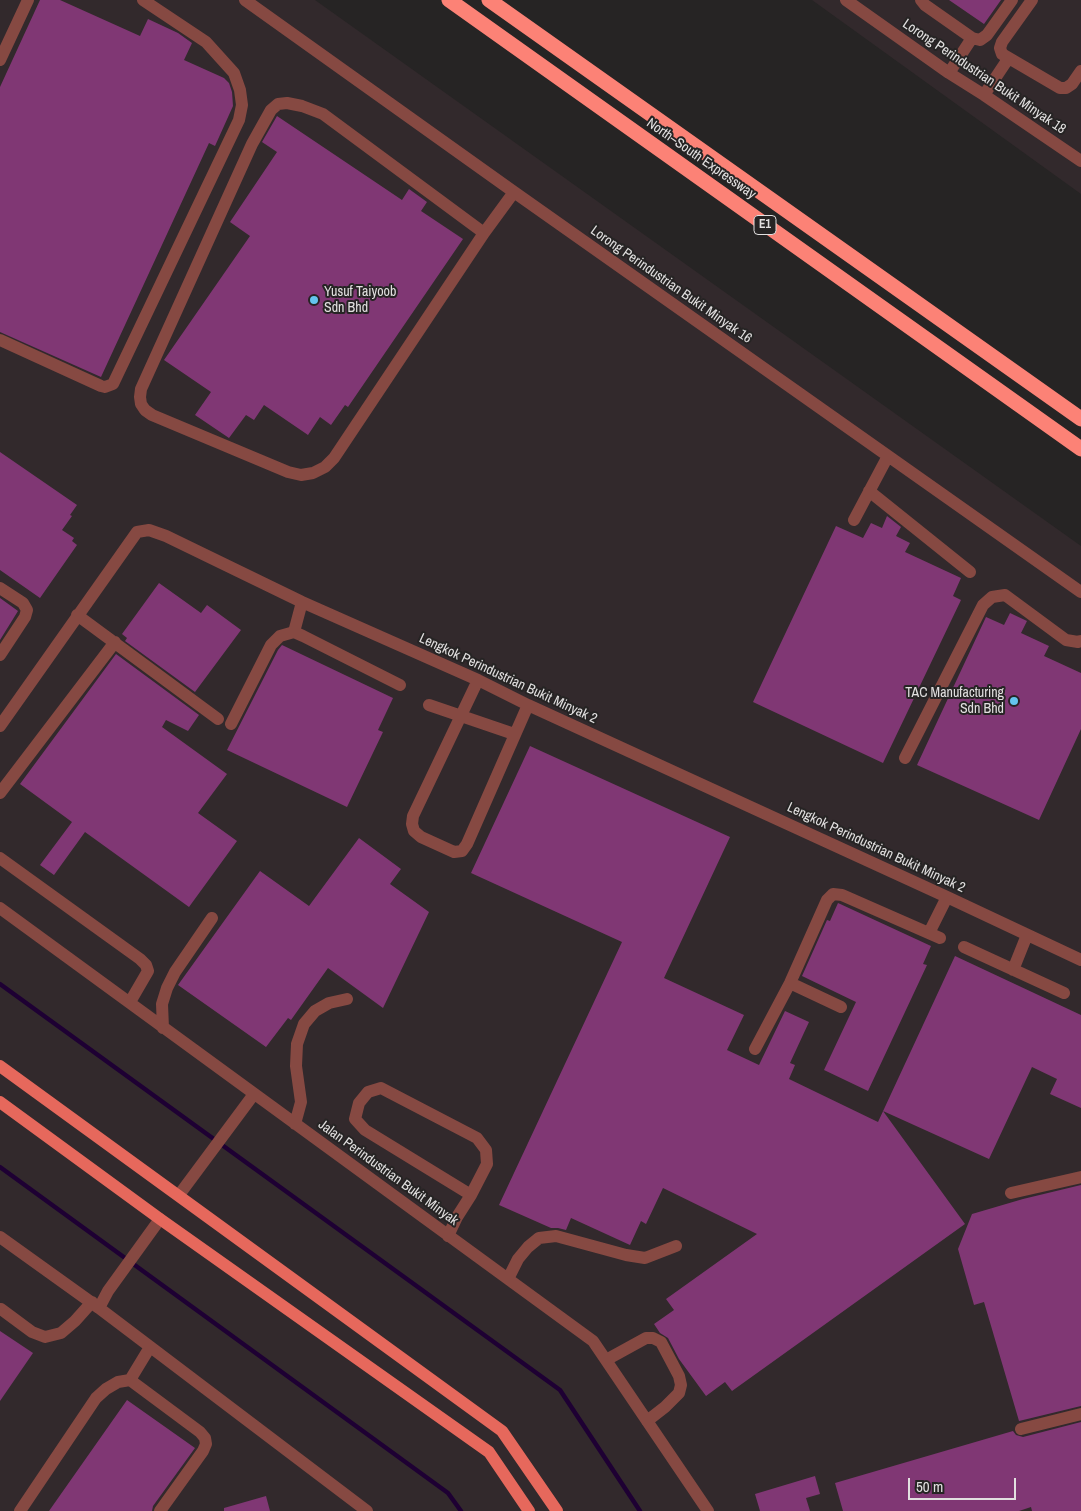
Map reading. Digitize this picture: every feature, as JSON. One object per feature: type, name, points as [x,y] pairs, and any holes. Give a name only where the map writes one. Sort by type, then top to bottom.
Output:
[{"type":"highway","name":"North–South Expressway","points":[[449,0],[1081,449]]},
{"type":"highway","name":"North–South Expressway","points":[[489,0],[1081,420]]},
{"type":"main road","points":[[0,1066],[502,1431],[557,1511]]},
{"type":"main road","points":[[0,1102],[160,1219],[489,1452],[529,1511]]},
{"type":"street","points":[[0,60],[28,0]]},
{"type":"street","points":[[0,340],[101,386],[105,387],[113,384],[239,120],[242,105],[240,90],[234,72],[206,42],[143,0]]},
{"type":"street","name":"Lorong Perindustrian Bukit Minyak 16","points":[[245,0],[1081,592]]},
{"type":"street","name":"Lorong Perindustrian Bukit Minyak 18","points":[[846,0],[949,73],[1081,161]]},
{"type":"street","points":[[921,0],[925,5],[972,38],[980,40],[987,35],[1012,0]]},
{"type":"street","points":[[1032,0],[1002,42],[1000,48],[1002,54],[1060,88],[1066,88],[1072,84],[1081,71]]},
{"type":"street","points":[[949,73],[972,38]]},
{"type":"street","points":[[984,95],[1008,59]]},
{"type":"street","points":[[484,233],[323,114],[302,106],[287,103],[278,104],[271,110],[252,144],[141,389],[141,404],[145,410],[152,414],[288,472],[301,475],[313,473],[325,467],[334,458],[484,233],[514,192]]},
{"type":"street","points":[[854,520],[888,456]]},
{"type":"street","points":[[869,491],[970,572]]},
{"type":"street","name":"Lengkok Perindustrian Bukit Minyak 2","points":[[0,724],[137,532],[149,530],[166,536],[302,602],[478,680],[1081,960]]},
{"type":"street","points":[[0,588],[23,603],[27,610],[25,617],[0,655]]},
{"type":"street","points":[[905,758],[983,605],[992,597],[1005,595],[1066,640],[1081,641]]},
{"type":"street","points":[[294,632],[302,602]]},
{"type":"street","points":[[77,615],[218,719]]},
{"type":"street","points":[[231,724],[271,645],[280,636],[294,632],[400,686]]},
{"type":"street","points":[[0,793],[115,642]]},
{"type":"street","points":[[478,680],[413,816],[412,824],[414,831],[421,837],[454,852],[462,851],[467,844],[528,704]]},
{"type":"street","points":[[429,705],[514,734]]},
{"type":"street","points":[[0,858],[146,965],[148,971],[130,1002]]},
{"type":"street","points":[[755,1049],[790,982],[828,900],[833,894],[842,894],[935,936],[947,897]]},
{"type":"street","name":"Jalan Perindustrian Bukit Minyak","points":[[0,908],[593,1341],[708,1511]]},
{"type":"street","points":[[163,1028],[162,1004],[167,988],[175,972],[212,918]]},
{"type":"street","points":[[1013,970],[1028,935]]},
{"type":"street","points":[[964,947],[1064,993]]},
{"type":"street","points":[[790,982],[841,1007]]},
{"type":"street","points":[[295,1124],[301,1102],[296,1066],[297,1044],[304,1024],[315,1010],[329,1003],[347,999]]},
{"type":"street","points":[[448,1236],[457,1217],[471,1195],[487,1164],[486,1150],[476,1138],[381,1088],[368,1092],[358,1103],[355,1119],[365,1130],[471,1195]]},
{"type":"street","points":[[179,1195],[254,1094]]},
{"type":"street","points":[[1011,1193],[1081,1177]]},
{"type":"street","points":[[1,1309],[32,1332],[45,1337],[61,1333],[95,1305],[108,1291],[160,1219]]},
{"type":"street","points":[[508,1279],[518,1259],[528,1246],[539,1238],[556,1236],[626,1255],[645,1258],[676,1246]]},
{"type":"street","points":[[0,1237],[95,1305],[367,1511]]},
{"type":"street","points":[[606,1360],[646,1338],[653,1338],[661,1342],[681,1385],[679,1393],[666,1407],[647,1421]]},
{"type":"street","points":[[130,1380],[150,1347]]},
{"type":"street","points":[[20,1511],[96,1398],[118,1382],[130,1380],[200,1432],[205,1438],[206,1444],[203,1451],[160,1511]]},
{"type":"street","points":[[1020,1428],[1081,1414]]},
{"type":"shaded area","points":[[0,0],[315,0],[1081,546],[1081,1511],[0,1511]]},
{"type":"shaded area","points":[[812,0],[1081,0],[1081,194]]},
{"type":"building","points":[[40,0],[60,0],[140,36],[148,19],[178,33],[192,43],[184,60],[224,78],[229,83],[232,92],[233,106],[215,146],[209,143],[101,377],[0,332],[0,87]]},
{"type":"building","points":[[949,0],[1001,0],[984,24]]},
{"type":"building","name":"Yusuf Taiyoob Sdn Bhd","points":[[277,116],[402,200],[409,189],[427,202],[421,211],[463,239],[348,407],[345,405],[331,425],[320,417],[308,435],[264,405],[254,420],[246,415],[229,438],[195,415],[211,392],[164,360],[250,236],[230,222],[277,152],[262,142]]},
{"type":"building","points":[[0,452],[77,505],[62,530],[74,538],[72,541],[77,545],[40,598],[0,570]]},
{"type":"building","points":[[887,516],[901,527],[896,536],[910,543],[905,552],[961,578],[953,596],[961,600],[883,763],[753,702],[836,526],[863,538],[871,523],[882,528]]},
{"type":"building","points":[[159,583],[201,613],[207,605],[241,630],[195,692],[125,641],[127,638],[122,634]]},
{"type":"building","points":[[0,598],[18,611],[0,640]]},
{"type":"building","name":"TAC Manufacturing Sdn Bhd","points":[[1010,613],[1027,621],[1021,633],[1049,646],[1044,656],[1081,673],[1081,729],[1039,820],[917,765],[986,617],[1004,625]]},
{"type":"building","points":[[282,645],[393,698],[378,730],[383,732],[347,807],[227,750]]},
{"type":"building","points":[[116,654],[199,715],[188,731],[166,720],[162,727],[227,774],[198,813],[237,841],[189,907],[85,832],[54,875],[40,865],[72,822],[20,784]]},
{"type":"building","points":[[530,746],[730,837],[664,978],[744,1015],[727,1050],[759,1065],[785,1011],[809,1022],[790,1063],[795,1065],[789,1079],[878,1122],[883,1111],[965,1224],[732,1391],[725,1382],[706,1396],[679,1359],[668,1338],[660,1333],[654,1324],[674,1310],[666,1299],[757,1234],[663,1188],[646,1224],[641,1221],[630,1245],[571,1218],[566,1230],[551,1228],[499,1205],[622,942],[471,873]]},
{"type":"building","points":[[359,838],[401,869],[390,884],[429,912],[383,1008],[328,968],[291,1020],[288,1018],[266,1047],[178,985],[260,871],[309,906]]},
{"type":"building","points":[[838,903],[931,946],[923,964],[927,965],[868,1091],[824,1070],[856,1002],[802,976],[827,920],[830,921]]},
{"type":"building","points":[[955,956],[1081,1015],[1081,1108],[1050,1094],[1057,1079],[1032,1067],[989,1159],[883,1111]]},
{"type":"building","points":[[1081,1185],[1081,1406],[1019,1421],[984,1302],[974,1305],[958,1249],[972,1214]]},
{"type":"building","points":[[0,1331],[33,1353],[0,1401]]},
{"type":"building","points":[[127,1400],[195,1448],[153,1506],[152,1511],[49,1511]]},
{"type":"building","points":[[1081,1422],[1081,1511],[1032,1511],[1031,1507],[1019,1511],[843,1511],[835,1483],[1013,1431],[1016,1435],[1023,1437]]},
{"type":"building","points":[[815,1476],[820,1494],[806,1498],[810,1511],[760,1511],[755,1494]]},
{"type":"building","points":[[266,1496],[270,1511],[224,1511],[224,1508]]},
{"type":"waterway","points":[[0,984],[560,1390],[640,1511]]},
{"type":"waterway","points":[[0,1167],[448,1493],[461,1511]]},
{"type":"place","name":"Yusuf Taiyoob Sdn Bhd","points":[[314,300]]},
{"type":"place","name":"TAC Manufacturing Sdn Bhd","points":[[1014,701]]}]
